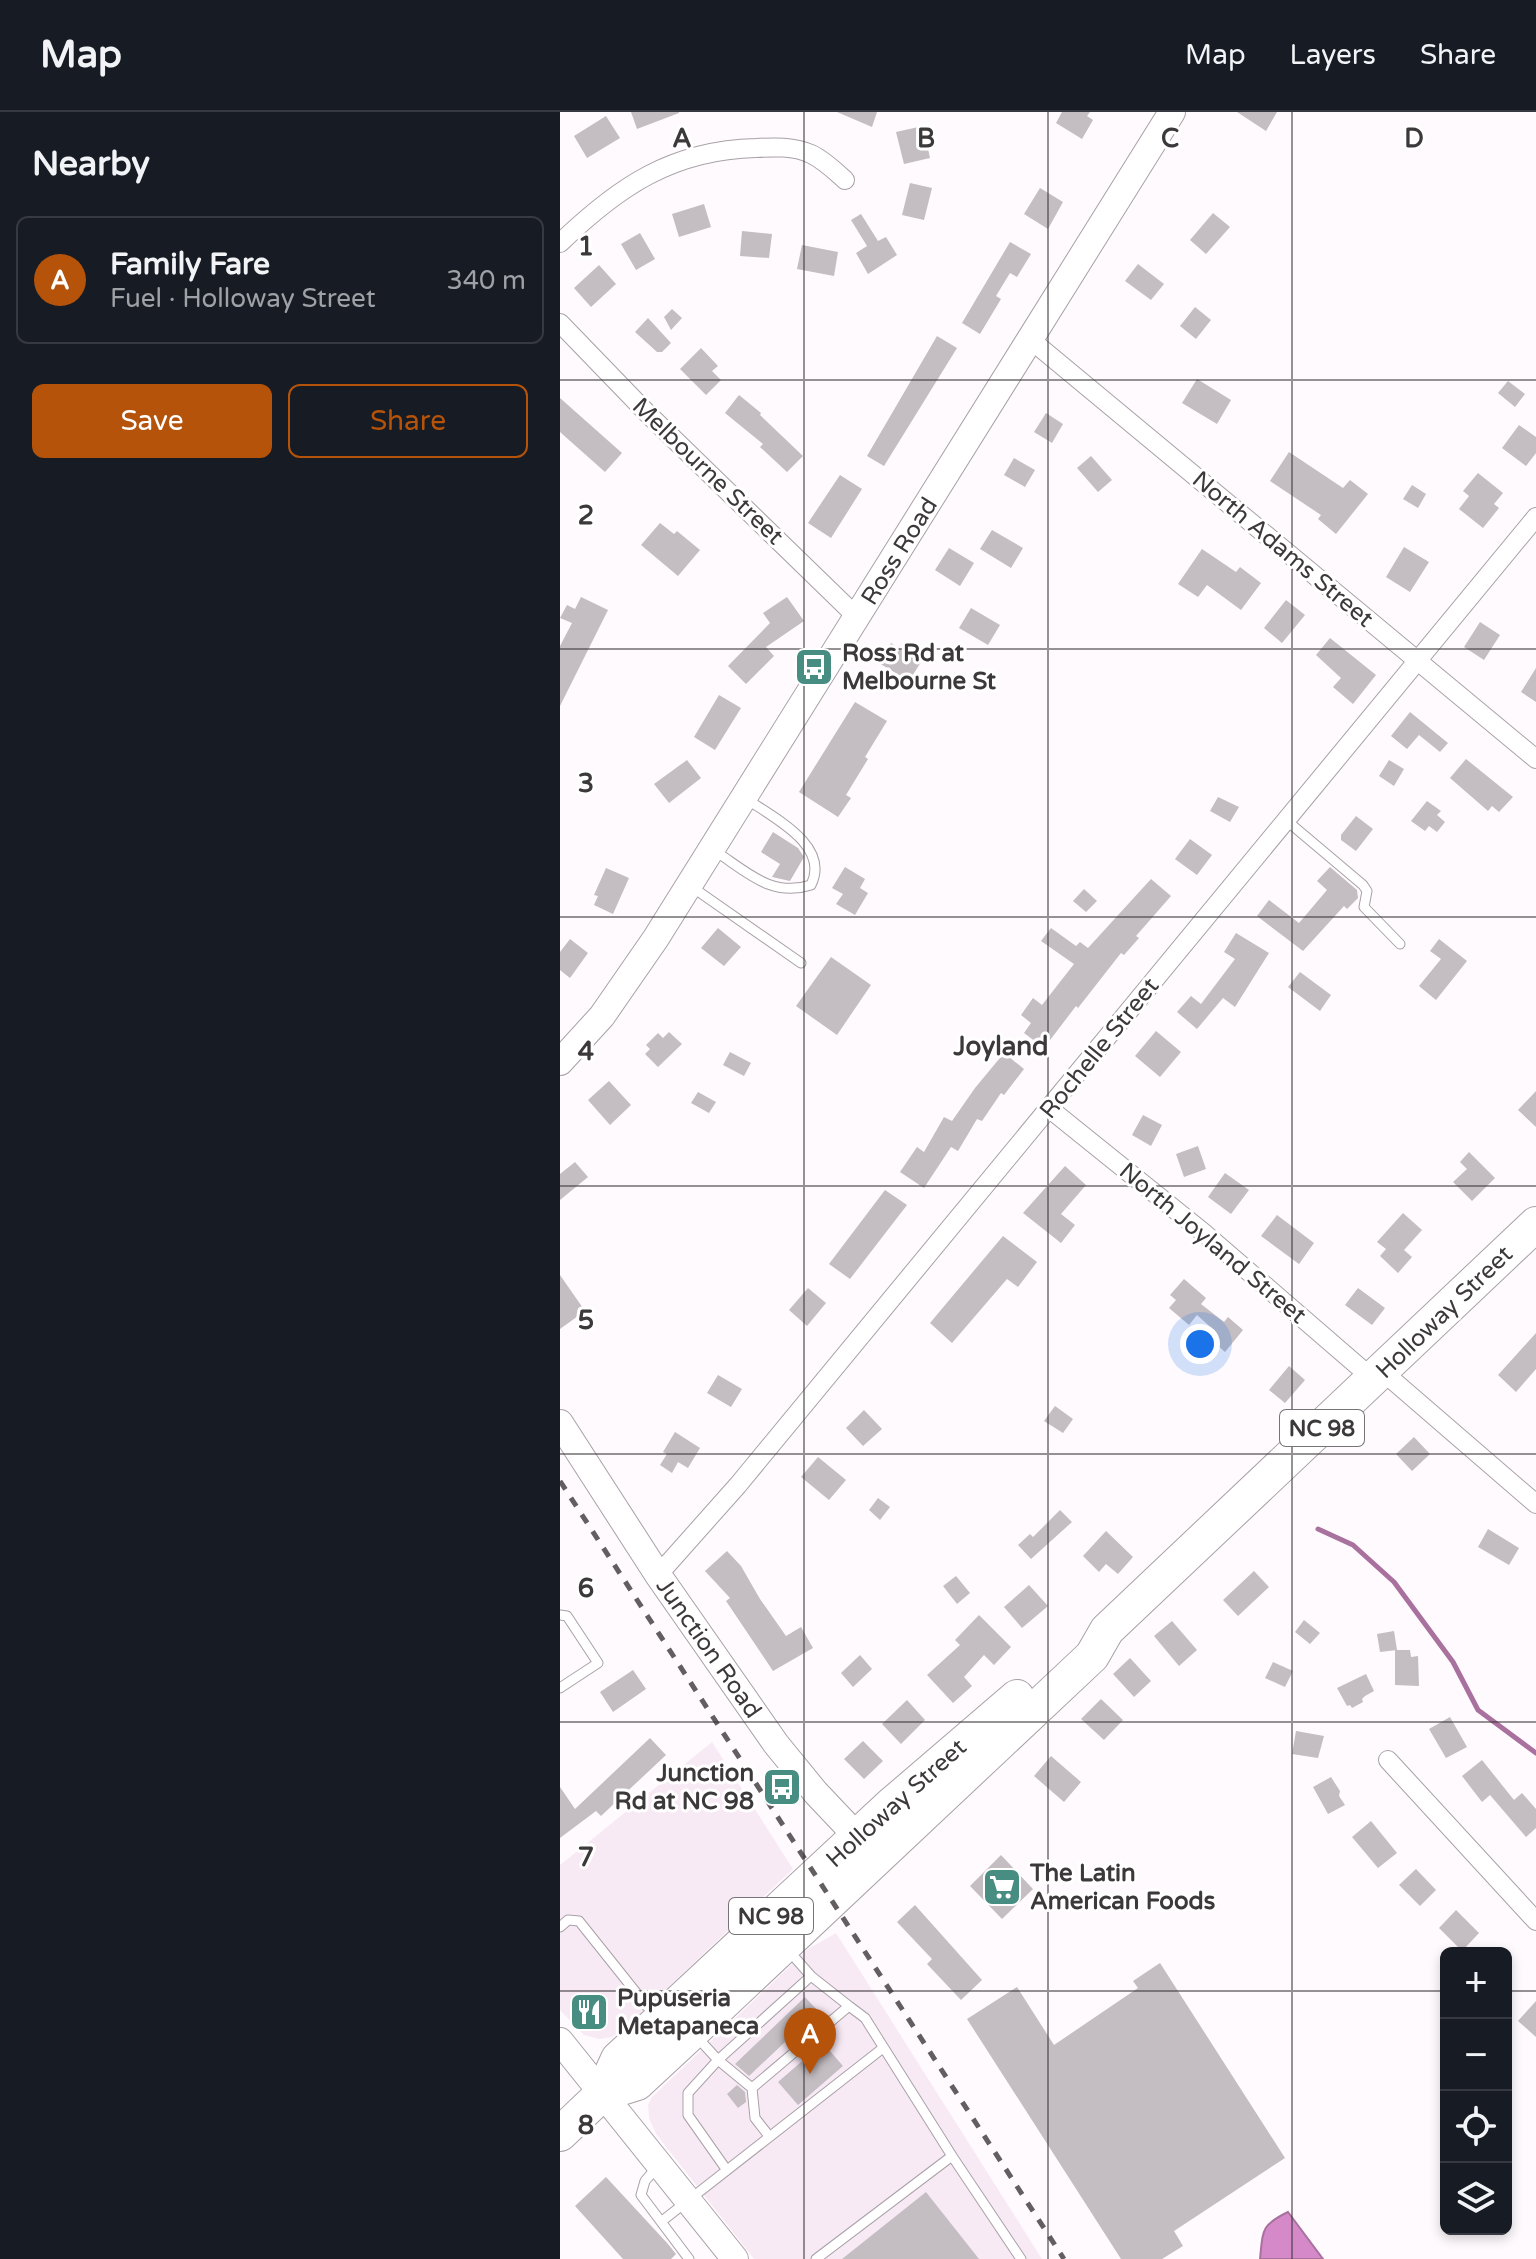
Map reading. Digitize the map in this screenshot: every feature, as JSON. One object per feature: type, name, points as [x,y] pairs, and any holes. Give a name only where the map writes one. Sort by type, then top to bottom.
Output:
[{"type":"highway","name":"Holloway Street","points":[[560,2134],[602,2094],[618,2059],[1092,1656],[1107,1630],[1536,1224]]},
{"type":"highway","name":"Holloway Street","points":[[602,2094],[637,2083],[692,2032],[784,1946],[868,1847]]},
{"type":"street","name":"Ross Road","points":[[560,1062],[602,1016],[689,886],[1172,112]]},
{"type":"street","points":[[560,243],[616,193],[636,180],[675,161],[706,153],[732,148],[791,148],[812,154],[845,180]]},
{"type":"street","name":"Melbourne Street","points":[[560,323],[647,413],[857,617]]},
{"type":"street","name":"North Adams Street","points":[[1031,340],[1536,759]]},
{"type":"street","name":"Rochelle Street","points":[[658,1575],[738,1485],[1536,517]]},
{"type":"street","name":"North Joyland Street","points":[[1050,1109],[1536,1504]]},
{"type":"street","name":"Junction Road","points":[[560,1423],[658,1575],[776,1744],[816,1793],[868,1847]]},
{"type":"street","points":[[1388,1760],[1536,1921]]},
{"type":"street","points":[[560,2041],[735,2259]]},
{"type":"lane","points":[[712,849],[770,886],[794,890],[811,885],[816,874],[813,854],[795,833],[744,798]]},
{"type":"lane","points":[[1286,820],[1363,885],[1367,891],[1364,907],[1400,944]]},
{"type":"lane","points":[[689,886],[801,963]]},
{"type":"lane","points":[[560,1615],[567,1616],[598,1663],[560,1688]]},
{"type":"lane","points":[[560,1927],[568,1920],[579,1921],[659,2021]]},
{"type":"lane","points":[[784,1946],[811,1976],[865,2018],[1021,2259]]},
{"type":"lane","points":[[726,2169],[688,2115],[688,2093],[718,2060],[811,1976]]},
{"type":"lane","points":[[752,2088],[849,2006]]},
{"type":"lane","points":[[692,2032],[718,2060],[752,2088],[755,2118],[769,2136]]},
{"type":"lane","points":[[662,2221],[883,2048]]},
{"type":"lane","points":[[816,2259],[952,2156]]},
{"type":"lane","points":[[659,2165],[645,2181],[641,2195],[689,2259]]},
{"type":"shaded area","points":[[712,1742],[793,1869],[624,2029],[612,2037],[599,2039],[584,2035],[560,2010],[560,1865]]},
{"type":"shaded area","points":[[836,1933],[1042,2259],[754,2259],[656,2134],[649,2118],[648,2105],[652,2097],[808,1949]]},
{"type":"shaded area","points":[[1288,2212],[1323,2259],[1260,2259],[1265,2230]]},
{"type":"building","points":[[631,112],[679,112],[679,113],[637,129]]},
{"type":"building","points":[[837,112],[877,112],[872,127]]},
{"type":"building","points":[[1062,112],[1090,112],[1087,116],[1093,120],[1082,139],[1056,123]]},
{"type":"building","points":[[1237,112],[1277,112],[1266,131]]},
{"type":"building","points":[[606,116],[620,138],[587,158],[574,136]]},
{"type":"building","points":[[923,126],[930,158],[904,164],[896,132]]},
{"type":"building","points":[[910,183],[932,188],[924,220],[902,215]]},
{"type":"building","points":[[1040,188],[1063,202],[1048,229],[1024,214]]},
{"type":"building","points":[[704,204],[711,227],[679,237],[672,214]]},
{"type":"building","points":[[1213,213],[1230,227],[1206,254],[1190,240]]},
{"type":"building","points":[[861,214],[878,241],[886,237],[897,255],[868,274],[856,253],[867,246],[851,220]]},
{"type":"building","points":[[742,231],[772,234],[769,258],[740,256]]},
{"type":"building","points":[[640,233],[655,259],[636,270],[621,244]]},
{"type":"building","points":[[1010,242],[1031,254],[1017,277],[1010,273],[996,296],[1001,299],[980,334],[962,323]]},
{"type":"building","points":[[802,245],[838,252],[834,276],[797,269]]},
{"type":"building","points":[[1138,264],[1164,284],[1151,300],[1125,281]]},
{"type":"building","points":[[599,265],[616,284],[591,307],[574,288]]},
{"type":"building","points":[[1195,307],[1211,320],[1196,339],[1180,326]]},
{"type":"building","points":[[672,309],[682,318],[671,330],[664,317]]},
{"type":"building","points":[[648,318],[671,343],[662,352],[657,352],[635,332]]},
{"type":"building","points":[[937,336],[957,348],[884,466],[867,456]]},
{"type":"building","points":[[701,348],[718,366],[712,371],[721,380],[706,395],[680,369]]},
{"type":"building","points":[[1197,379],[1231,400],[1217,424],[1182,403]]},
{"type":"building","points":[[1508,381],[1525,394],[1515,407],[1498,393]]},
{"type":"building","points":[[739,395],[803,456],[787,472],[760,447],[763,444],[725,413]]},
{"type":"building","points":[[560,398],[622,453],[605,472],[560,432]]},
{"type":"building","points":[[1046,413],[1063,424],[1052,443],[1034,432]]},
{"type":"building","points":[[1519,425],[1536,437],[1536,453],[1526,466],[1502,448]]},
{"type":"building","points":[[1289,452],[1343,488],[1350,480],[1368,494],[1336,534],[1318,519],[1321,515],[1270,481]]},
{"type":"building","points":[[1091,456],[1112,480],[1098,492],[1077,468]]},
{"type":"building","points":[[1014,458],[1035,470],[1025,487],[1004,475]]},
{"type":"building","points":[[1478,473],[1503,493],[1494,504],[1499,508],[1483,528],[1459,509],[1469,496],[1463,491]]},
{"type":"building","points":[[840,475],[862,489],[831,538],[808,523]]},
{"type":"building","points":[[1412,485],[1426,494],[1418,508],[1403,499]]},
{"type":"building","points":[[660,523],[674,534],[677,531],[700,550],[678,576],[641,545]]},
{"type":"building","points":[[992,530],[1023,548],[1011,568],[980,549]]},
{"type":"building","points":[[1404,547],[1429,562],[1410,592],[1386,577]]},
{"type":"building","points":[[949,548],[974,563],[960,586],[935,570]]},
{"type":"building","points":[[1202,549],[1236,572],[1240,567],[1261,583],[1241,610],[1207,585],[1198,597],[1178,584]]},
{"type":"building","points":[[581,597],[608,610],[560,706],[560,646],[572,623],[560,618],[567,605],[575,609]]},
{"type":"building","points":[[787,597],[804,621],[766,647],[774,656],[746,684],[728,666],[770,623],[763,613]]},
{"type":"building","points":[[1286,600],[1305,615],[1282,643],[1264,628]]},
{"type":"building","points":[[971,608],[1000,625],[988,645],[959,628]]},
{"type":"building","points":[[1480,622],[1500,635],[1484,660],[1464,647]]},
{"type":"building","points":[[1330,638],[1376,675],[1353,704],[1333,687],[1341,678],[1316,655]]},
{"type":"building","points":[[891,643],[921,662],[909,681],[879,663]]},
{"type":"building","points":[[1536,668],[1536,702],[1521,692]]},
{"type":"building","points":[[719,695],[741,708],[715,750],[694,737]]},
{"type":"building","points":[[855,702],[887,721],[865,757],[868,759],[846,795],[851,798],[838,817],[799,792]]},
{"type":"building","points":[[1410,712],[1448,743],[1440,752],[1419,735],[1407,749],[1391,736]]},
{"type":"building","points":[[1466,759],[1513,797],[1499,812],[1492,806],[1488,811],[1450,778]]},
{"type":"building","points":[[687,760],[701,778],[669,803],[654,784]]},
{"type":"building","points":[[1389,760],[1404,769],[1394,786],[1379,776]]},
{"type":"building","points":[[1218,797],[1239,807],[1230,822],[1210,811]]},
{"type":"building","points":[[1427,801],[1441,811],[1437,815],[1445,822],[1437,832],[1429,826],[1425,831],[1411,821]]},
{"type":"building","points":[[1356,816],[1373,829],[1356,851],[1341,840],[1341,835]]},
{"type":"building","points":[[773,832],[798,848],[804,857],[790,881],[772,877],[780,864],[761,852]]},
{"type":"building","points":[[1190,839],[1212,855],[1197,875],[1175,859]]},
{"type":"building","points":[[845,867],[865,879],[860,888],[868,893],[855,915],[836,904],[843,894],[832,888]]},
{"type":"building","points":[[1330,867],[1357,890],[1358,898],[1347,909],[1344,906],[1303,951],[1257,916],[1269,900],[1299,923],[1327,890],[1317,881]]},
{"type":"building","points":[[606,868],[629,878],[613,914],[594,905],[598,896],[594,895]]},
{"type":"building","points":[[1151,879],[1171,896],[1044,1048],[1024,1033],[1031,1023],[1021,1015],[1033,998],[1042,1005],[1074,964],[1041,941],[1051,928],[1076,946],[1080,942],[1088,948]]},
{"type":"building","points":[[1084,889],[1097,901],[1086,912],[1073,901]]},
{"type":"building","points":[[718,928],[741,947],[724,966],[701,948]]},
{"type":"building","points":[[1236,933],[1269,953],[1235,1007],[1223,998],[1197,1029],[1177,1012],[1191,996],[1201,1004],[1235,959],[1224,952]]},
{"type":"building","points":[[570,939],[588,953],[570,978],[560,970],[560,952]]},
{"type":"building","points":[[1439,939],[1467,961],[1436,1000],[1419,986],[1441,959],[1430,951]]},
{"type":"building","points":[[831,957],[871,985],[837,1035],[796,1006]]},
{"type":"building","points":[[1300,972],[1331,995],[1320,1011],[1288,987]]},
{"type":"building","points":[[1156,1031],[1181,1052],[1160,1077],[1135,1056]]},
{"type":"building","points":[[669,1032],[682,1044],[658,1067],[645,1054],[650,1049],[646,1045],[658,1033],[663,1038]]},
{"type":"building","points":[[730,1052],[751,1063],[744,1076],[723,1065]]},
{"type":"building","points":[[1004,1053],[1024,1069],[1004,1095],[1001,1093],[982,1121],[977,1119],[958,1151],[951,1147],[924,1188],[900,1172],[917,1147],[924,1152],[944,1117],[952,1121]]},
{"type":"building","points":[[609,1081],[631,1105],[610,1125],[588,1100]]},
{"type":"building","points":[[1536,1091],[1536,1127],[1518,1110]]},
{"type":"building","points":[[698,1092],[716,1102],[709,1113],[691,1103]]},
{"type":"building","points":[[1143,1115],[1162,1125],[1151,1146],[1132,1135]]},
{"type":"building","points":[[1198,1146],[1206,1169],[1184,1177],[1176,1154]]},
{"type":"building","points":[[1469,1152],[1495,1178],[1472,1201],[1453,1182],[1467,1169],[1460,1162]]},
{"type":"building","points":[[575,1162],[588,1177],[560,1200],[560,1174]]},
{"type":"building","points":[[1065,1166],[1086,1185],[1061,1214],[1075,1225],[1061,1243],[1023,1213]]},
{"type":"building","points":[[1225,1173],[1249,1190],[1231,1214],[1208,1197]]},
{"type":"building","points":[[885,1190],[907,1205],[850,1279],[829,1264]]},
{"type":"building","points":[[1403,1213],[1422,1230],[1404,1250],[1412,1257],[1398,1273],[1380,1256],[1386,1249],[1377,1242]]},
{"type":"building","points":[[1277,1215],[1314,1243],[1299,1264],[1261,1236]]},
{"type":"building","points":[[1003,1236],[1037,1262],[1018,1287],[1007,1279],[952,1343],[930,1323]]},
{"type":"building","points":[[560,1275],[585,1311],[560,1329]]},
{"type":"building","points":[[1184,1279],[1206,1298],[1201,1304],[1224,1322],[1228,1317],[1243,1330],[1225,1352],[1210,1339],[1216,1332],[1197,1315],[1189,1325],[1169,1308],[1176,1300],[1170,1295]]},
{"type":"building","points":[[808,1288],[826,1303],[807,1326],[789,1310]]},
{"type":"building","points":[[1358,1288],[1385,1308],[1372,1325],[1345,1305]]},
{"type":"building","points":[[1536,1333],[1536,1369],[1516,1392],[1498,1375]]},
{"type":"building","points":[[1289,1366],[1305,1380],[1285,1403],[1269,1390]]},
{"type":"building","points":[[718,1375],[742,1389],[731,1407],[707,1393]]},
{"type":"building","points":[[1055,1406],[1073,1419],[1063,1433],[1044,1421]]},
{"type":"building","points":[[864,1410],[882,1429],[863,1446],[846,1428]]},
{"type":"building","points":[[675,1432],[700,1448],[688,1468],[678,1462],[672,1473],[660,1465],[667,1454],[663,1452]]},
{"type":"building","points":[[1414,1437],[1430,1454],[1412,1471],[1396,1454]]},
{"type":"building","points":[[818,1457],[846,1480],[829,1500],[801,1477]]},
{"type":"building","points":[[878,1498],[890,1507],[880,1520],[869,1510]]},
{"type":"building","points":[[1060,1510],[1072,1522],[1031,1559],[1018,1545],[1030,1534],[1033,1537]]},
{"type":"building","points":[[1488,1529],[1519,1548],[1509,1565],[1478,1547]]},
{"type":"building","points":[[1106,1531],[1133,1557],[1118,1574],[1106,1564],[1099,1572],[1083,1556]]},
{"type":"building","points":[[727,1551],[741,1566],[786,1636],[801,1627],[813,1648],[773,1671],[726,1601],[730,1598],[705,1571]]},
{"type":"building","points":[[1254,1571],[1269,1587],[1238,1616],[1223,1600]]},
{"type":"building","points":[[956,1576],[970,1593],[957,1604],[943,1586]]},
{"type":"building","points":[[1029,1585],[1048,1606],[1022,1628],[1004,1607]]},
{"type":"building","points":[[979,1615],[1011,1647],[994,1665],[984,1655],[964,1677],[972,1686],[953,1703],[927,1675],[960,1645],[955,1640]]},
{"type":"building","points":[[1304,1620],[1320,1633],[1310,1644],[1295,1632]]},
{"type":"building","points":[[1172,1621],[1197,1650],[1179,1666],[1154,1636]]},
{"type":"building","points":[[1394,1631],[1397,1650],[1380,1652],[1377,1634]]},
{"type":"building","points":[[1395,1650],[1410,1650],[1411,1657],[1418,1656],[1419,1686],[1395,1685]]},
{"type":"building","points":[[860,1655],[872,1669],[853,1687],[841,1673]]},
{"type":"building","points":[[1130,1658],[1151,1681],[1134,1697],[1113,1674]]},
{"type":"building","points":[[1273,1662],[1293,1671],[1285,1687],[1265,1678]]},
{"type":"building","points":[[633,1670],[646,1689],[613,1712],[600,1692]]},
{"type":"building","points":[[1366,1674],[1374,1691],[1362,1699],[1363,1702],[1352,1708],[1347,1706],[1337,1688]]},
{"type":"building","points":[[1101,1699],[1123,1720],[1104,1740],[1081,1719]]},
{"type":"building","points":[[907,1700],[925,1720],[901,1744],[882,1724]]},
{"type":"building","points":[[1450,1717],[1467,1747],[1446,1758],[1429,1729]]},
{"type":"building","points":[[1296,1731],[1324,1736],[1318,1758],[1292,1754]]},
{"type":"building","points":[[650,1738],[666,1755],[601,1816],[596,1811],[560,1838],[560,1787],[575,1809]]},
{"type":"building","points":[[863,1741],[883,1761],[864,1779],[844,1759]]},
{"type":"building","points":[[1051,1756],[1081,1782],[1064,1802],[1034,1776]]},
{"type":"building","points":[[1482,1760],[1514,1800],[1522,1793],[1536,1809],[1536,1828],[1526,1837],[1490,1795],[1482,1802],[1462,1776]]},
{"type":"building","points":[[1331,1777],[1345,1805],[1328,1814],[1313,1787]]},
{"type":"building","points":[[1371,1821],[1397,1853],[1378,1868],[1352,1837]]},
{"type":"building","name":"The Latin American Foods","points":[[1001,1855],[1033,1889],[1002,1919],[970,1886]]},
{"type":"building","points":[[1416,1869],[1436,1890],[1420,1906],[1399,1885]]},
{"type":"building","points":[[915,1905],[982,1980],[961,2000],[927,1964],[932,1959],[897,1922]]},
{"type":"building","points":[[1456,1910],[1479,1933],[1466,1947],[1458,1947],[1439,1928]]},
{"type":"building","points":[[1160,1963],[1285,2158],[1174,2231],[1183,2246],[1162,2259],[1121,2259],[967,2019],[1017,1987],[1054,2045],[1138,1988],[1133,1981]]},
{"type":"building","points":[[805,1997],[818,2011],[749,2076],[735,2064]]},
{"type":"building","points":[[1536,2001],[1536,2037],[1518,2021]]},
{"type":"building","points":[[823,2043],[843,2066],[798,2105],[778,2082]]},
{"type":"building","points":[[737,2085],[745,2092],[746,2102],[738,2108],[727,2094]]},
{"type":"building","points":[[606,2177],[676,2254],[671,2259],[623,2259],[575,2206]]},
{"type":"building","points":[[926,2192],[979,2259],[842,2259]]},
{"type":"waterway","points":[[1318,1529],[1353,1545],[1394,1582],[1453,1662],[1478,1710],[1536,1753]]},
{"type":"railway","points":[[560,1481],[1064,2259]]},
{"type":"place","name":"Ross Rd at Melbourne St","points":[[814,667]]},
{"type":"place","name":"Junction Rd at NC 98","points":[[782,1787]]},
{"type":"place","name":"The Latin American Foods","points":[[1002,1887]]},
{"type":"place","name":"Pupuseria Metapaneca","points":[[589,2012]]},
{"type":"place","name":"Family Fare","points":[[810,2074]]},
{"type":"district","name":"Joyland","points":[[1001,1046]]}]
